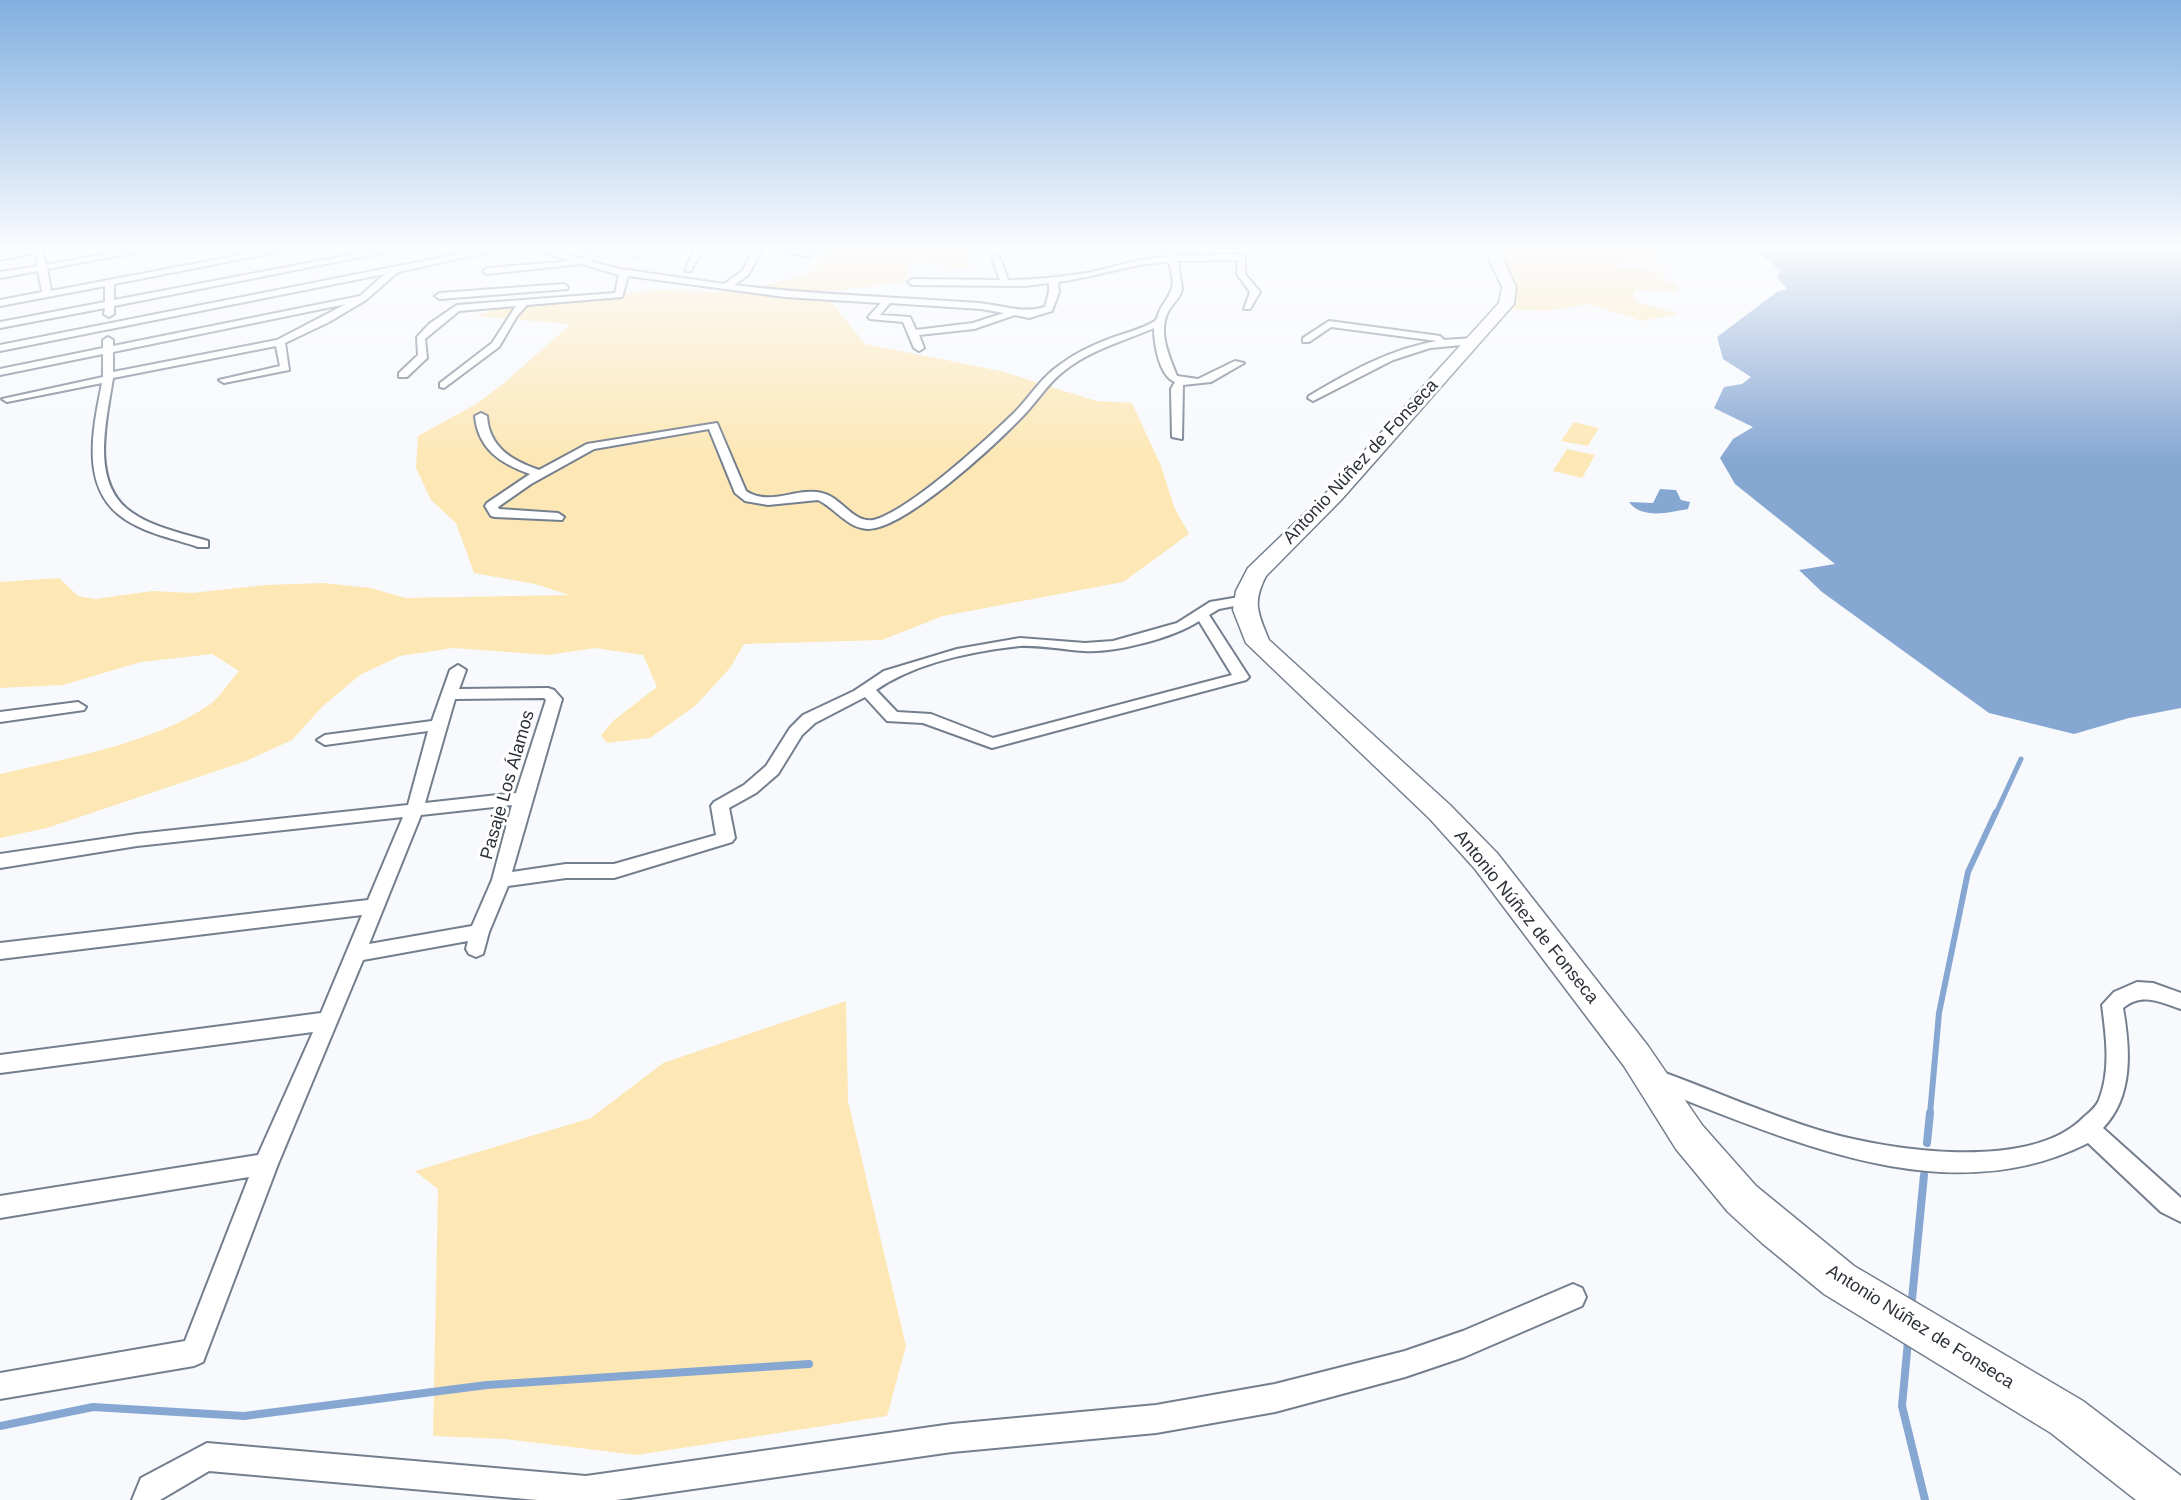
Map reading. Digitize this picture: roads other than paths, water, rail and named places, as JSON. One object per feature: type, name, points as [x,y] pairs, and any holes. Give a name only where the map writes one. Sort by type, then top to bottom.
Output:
[{"type":"main road","name":"Antonio Núñez de Fonseca","points":[[1487,320],[1463,341],[1335,495],[1263,565],[1251,582],[1245,600],[1247,620],[1258,643],[1464,836],[1506,886],[1651,1077],[1678,1122],[1742,1199],[1806,1255],[1875,1304],[2067,1417],[2174,1500]]},
{"type":"street","points":[[0,325],[26,320]]},
{"type":"street","points":[[109,320],[107,377],[100,413],[102,483],[111,501],[123,512],[203,544]]},
{"type":"street","points":[[0,348],[143,320]]},
{"type":"street","points":[[7,382],[108,350],[255,320]]},
{"type":"street","points":[[7,382],[107,377],[280,342],[326,320]]},
{"type":"street","points":[[403,375],[423,356],[420,339],[440,320]]},
{"type":"street","points":[[444,385],[496,345],[510,320]]},
{"type":"street","points":[[907,320],[919,348]]},
{"type":"street","points":[[913,333],[974,326],[992,320]]},
{"type":"street","points":[[1160,322],[1158,336],[1161,351],[1173,378],[1180,382],[1208,381],[1239,363]]},
{"type":"street","points":[[558,518],[495,513],[491,506],[577,452],[599,444],[713,425],[741,493],[747,498],[760,502],[810,495],[820,496],[858,523],[882,524],[909,508],[1018,415],[1050,376],[1086,352],[1160,322]]},
{"type":"street","points":[[1306,340],[1329,324],[1463,341]]},
{"type":"street","points":[[1313,398],[1356,371],[1390,356],[1463,341]]},
{"type":"street","points":[[224,380],[285,368],[280,342]]},
{"type":"street","points":[[0,409],[7,382]]},
{"type":"street","points":[[1178,437],[1176,389],[1180,382]]},
{"type":"street","points":[[481,416],[484,437],[494,451],[513,464],[540,474]]},
{"type":"street","points":[[501,880],[566,871],[614,871],[726,838],[720,806],[750,789],[772,770],[796,732],[809,719],[889,674],[957,653],[1031,641],[1074,647],[1105,646],[1182,626],[1201,613],[1224,602],[1245,600]]},
{"type":"street","points":[[866,689],[893,717],[925,718],[992,743],[1241,677],[1201,613]]},
{"type":"street","points":[[0,1386],[194,1353],[266,1164],[416,809],[438,725],[458,670]]},
{"type":"street","name":"Pasaje Los Álamos","points":[[356,954],[478,941],[501,880],[523,798],[554,699],[548,693],[450,694]]},
{"type":"street","points":[[0,717],[78,707]]},
{"type":"street","points":[[325,740],[438,725]]},
{"type":"street","points":[[0,861],[137,840],[523,798]]},
{"type":"street","points":[[0,951],[375,906]]},
{"type":"street","points":[[1651,1077],[1829,1143],[1965,1163],[2020,1159],[2060,1147],[2088,1130],[2104,1112],[2114,1085],[2117,1033],[2112,1005],[2125,993],[2143,989],[2181,1000]]},
{"type":"street","points":[[0,1064],[328,1021]]},
{"type":"street","points":[[2088,1130],[2106,1143],[2169,1204],[2181,1211]]},
{"type":"street","points":[[0,1207],[266,1164]]},
{"type":"street","points":[[146,1500],[151,1488],[207,1457],[586,1490],[952,1438],[1166,1417],[1275,1398],[1405,1364],[1483,1336],[1573,1297]]},
{"type":"water","points":[[1740,320],[2181,320],[2181,708],[2129,718],[2074,734],[1989,713],[1822,592],[1799,570],[1835,564],[1735,484],[1720,458],[1733,439],[1753,427],[1714,408],[1724,387],[1742,384],[1751,377],[1723,359],[1717,337]]},
{"type":"water","points":[[1660,489],[1676,490],[1681,500],[1690,502],[1688,509],[1649,513],[1635,508],[1629,502],[1653,503]]},
{"type":"waterway","points":[[1996,813],[2021,759]]},
{"type":"waterway","points":[[1930,1114],[1939,1013],[1968,872],[1996,812]]},
{"type":"waterway","points":[[1927,1143],[1930,1113]]},
{"type":"waterway","points":[[1912,1299],[1924,1175]]},
{"type":"waterway","points":[[1908,1341],[1902,1406],[1925,1500]]},
{"type":"waterway","points":[[0,1426],[93,1407],[244,1416],[487,1385],[809,1364]]}]
